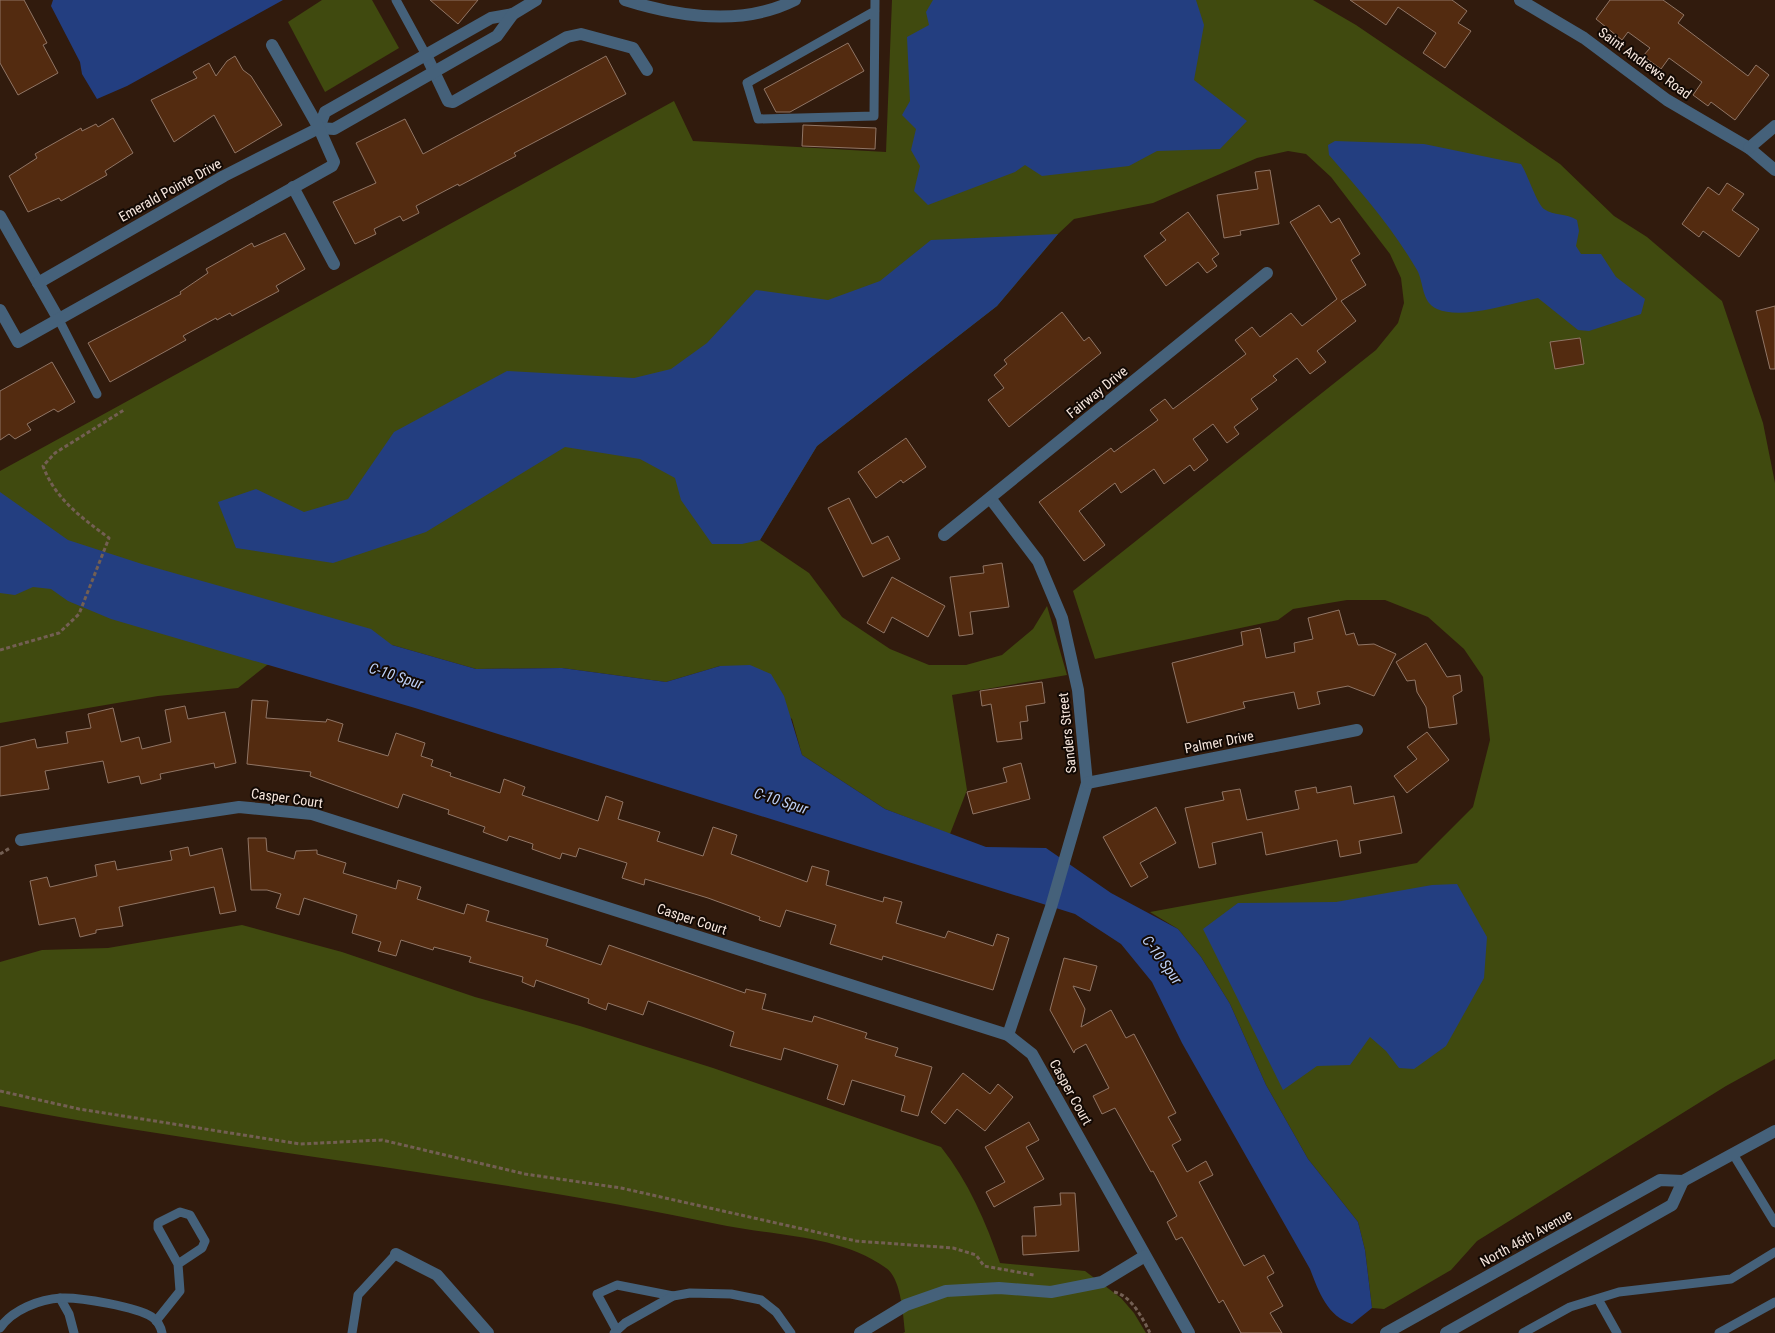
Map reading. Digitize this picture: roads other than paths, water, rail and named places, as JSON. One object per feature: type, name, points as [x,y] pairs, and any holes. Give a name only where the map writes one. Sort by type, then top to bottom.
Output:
[{"type":"street","name":"Emerald Pointe Drive","points":[[38,283],[224,176],[319,128],[334,129],[497,36],[514,14],[536,0]]},
{"type":"street","points":[[625,0],[655,9],[710,17],[749,14],[795,0]]},
{"type":"street","name":"Saint Andrews Road","points":[[1520,0],[1584,38],[1666,100],[1749,148],[1775,170]]},
{"type":"street","name":"Emerald Pointe Drive","points":[[319,128],[325,112],[491,18],[514,14]]},
{"type":"street","points":[[426,56],[448,101],[453,102],[567,37],[581,34],[633,48],[647,70]]},
{"type":"street","points":[[0,310],[18,342],[332,166],[334,162],[319,128],[272,45]]},
{"type":"street","points":[[1749,148],[1775,126]]},
{"type":"street","points":[[293,187],[334,264]]},
{"type":"street","points":[[0,216],[58,318]]},
{"type":"street","name":"Fairway Drive","points":[[944,535],[1267,273]]},
{"type":"street","name":"Sanders Street","points":[[990,498],[1038,561],[1062,618],[1078,690],[1087,783],[1051,907],[1008,1035]]},
{"type":"street","name":"Palmer Drive","points":[[1087,783],[1357,730]]},
{"type":"street","name":"Casper Court","points":[[21,840],[239,807],[312,814],[1008,1035],[1032,1054],[1189,1333]]},
{"type":"street","name":"North 46th Avenue","points":[[1386,1333],[1660,1180],[1683,1181],[1775,1131]]},
{"type":"street","points":[[1446,1333],[1672,1205],[1683,1181]]},
{"type":"street","points":[[396,1254],[437,1275],[488,1333]]},
{"type":"street","points":[[860,1333],[906,1305],[946,1291],[999,1288],[1052,1292],[1102,1282],[1145,1256]]},
{"type":"lane","points":[[396,0],[426,56]]},
{"type":"lane","points":[[875,0],[875,10],[874,116],[758,119],[747,83],[875,10]]},
{"type":"lane","points":[[58,318],[97,394]]},
{"type":"lane","points":[[1733,1154],[1775,1223]]},
{"type":"lane","points":[[0,1328],[21,1310],[34,1304],[60,1298],[82,1299],[143,1312],[160,1327],[180,1291],[178,1264],[158,1228],[158,1223],[180,1212],[190,1215],[204,1241],[202,1248],[178,1264]]},
{"type":"lane","points":[[1523,1333],[1570,1307],[1620,1292],[1731,1279],[1775,1253]]},
{"type":"lane","points":[[352,1333],[358,1295],[396,1254]]},
{"type":"lane","points":[[673,1296],[616,1284],[597,1294],[615,1331],[673,1296],[690,1293],[747,1295],[768,1305],[791,1333]]},
{"type":"lane","points":[[60,1298],[74,1333]]},
{"type":"lane","points":[[1598,1299],[1617,1333]]},
{"type":"lane","points":[[1719,1333],[1775,1302]]},
{"type":"water","points":[[53,0],[283,0],[127,86],[97,99],[82,74],[80,62],[51,6]]},
{"type":"water","points":[[933,0],[1196,0],[1204,25],[1194,80],[1247,121],[1220,149],[1157,151],[1129,166],[1042,176],[1025,165],[1015,172],[928,205],[914,191],[920,166],[911,150],[916,129],[902,115],[910,101],[907,37],[929,25],[926,12]]},
{"type":"water","points":[[1335,141],[1424,144],[1521,164],[1538,201],[1544,209],[1577,220],[1579,231],[1576,246],[1581,254],[1601,254],[1616,277],[1645,299],[1641,314],[1589,331],[1578,330],[1538,298],[1473,312],[1447,312],[1437,309],[1425,297],[1417,270],[1397,239],[1376,210],[1329,155],[1328,145]]},
{"type":"water","points":[[1058,234],[997,306],[817,446],[760,540],[742,544],[712,544],[681,500],[675,478],[640,459],[565,447],[426,532],[333,563],[236,548],[218,502],[256,489],[304,512],[348,499],[394,432],[507,371],[634,378],[671,369],[707,343],[756,290],[828,300],[880,281],[931,240]]},
{"type":"water","name":"C-10 Spur","points":[[0,492],[68,540],[142,564],[371,629],[392,645],[476,669],[562,668],[666,682],[720,666],[750,665],[771,674],[784,696],[802,755],[885,809],[986,847],[1046,848],[1111,893],[1178,929],[1201,957],[1230,1004],[1266,1085],[1308,1159],[1358,1222],[1365,1250],[1372,1308],[1352,1324],[1343,1320],[1330,1309],[1310,1269],[1182,1043],[1152,982],[1121,944],[1075,914],[415,708],[111,619],[68,601],[51,589],[33,587],[15,595],[0,593]]},
{"type":"water","points":[[1457,884],[1487,937],[1484,978],[1446,1046],[1414,1069],[1399,1068],[1386,1051],[1370,1037],[1350,1065],[1317,1066],[1283,1090],[1203,929],[1238,903],[1336,902],[1432,885]]}]
